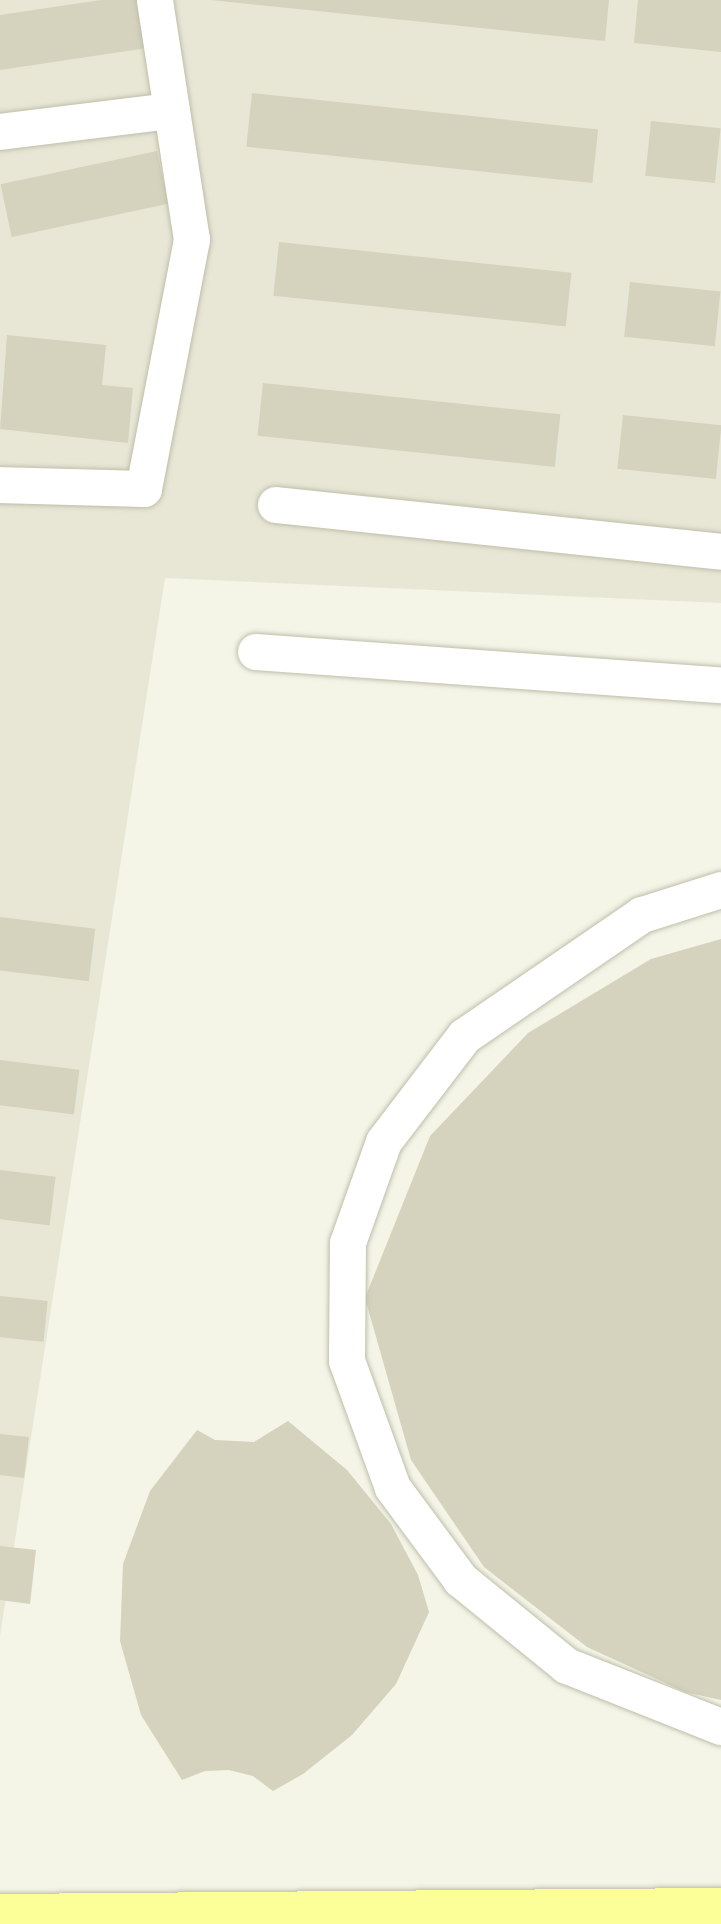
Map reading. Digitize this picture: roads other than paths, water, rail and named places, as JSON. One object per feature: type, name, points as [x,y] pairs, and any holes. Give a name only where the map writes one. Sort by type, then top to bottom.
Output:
[{"type":"main road","points":[[0,1916],[721,1910]]},
{"type":"street","points":[[0,485],[144,489],[192,240],[155,0]]},
{"type":"street","points":[[0,132],[172,111]]},
{"type":"street","points":[[276,505],[721,552]]},
{"type":"street","points":[[256,652],[721,685]]},
{"type":"street","points":[[721,890],[642,915],[465,1036],[384,1142],[348,1243],[347,1287],[347,1361],[393,1488],[461,1580],[567,1666],[721,1727]]}]
